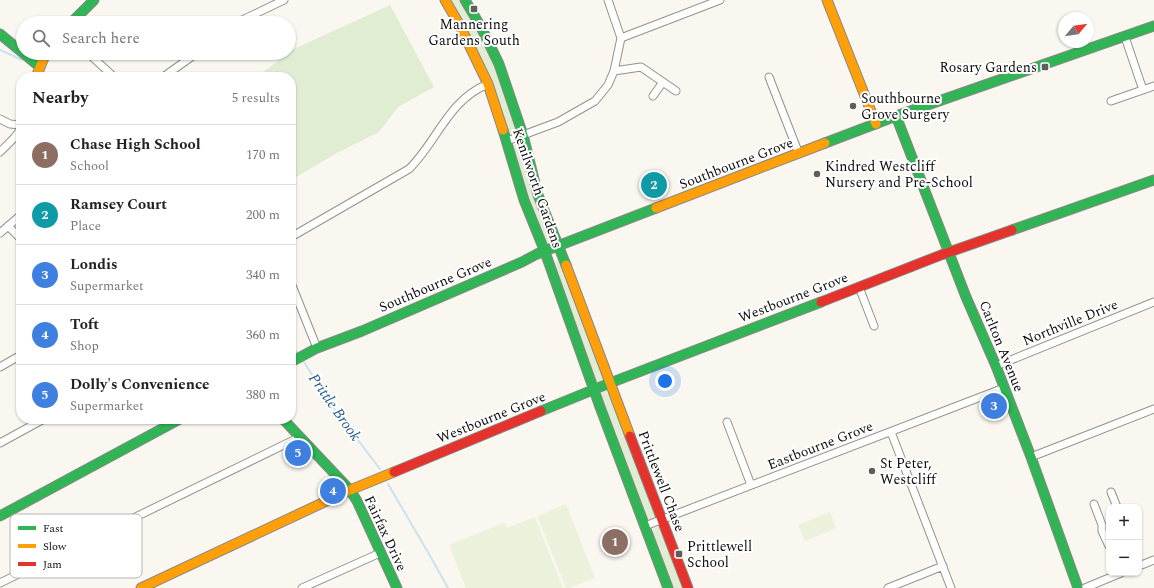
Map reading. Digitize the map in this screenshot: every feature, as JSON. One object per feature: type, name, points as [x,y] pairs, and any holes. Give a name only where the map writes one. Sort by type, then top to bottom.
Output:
[{"type":"street","points":[[78,16],[94,0]]},
{"type":"street","points":[[251,16],[284,0]]},
{"type":"street","name":"Kenilworth Gardens","points":[[445,0],[459,24],[488,84],[507,141],[524,200],[596,389]]},
{"type":"street","name":"Kenilworth Gardens","points":[[465,0],[481,27],[499,64],[523,135],[538,195],[610,383]]},
{"type":"street","points":[[507,141],[558,122],[595,101],[608,85],[614,71],[621,38],[608,0]]},
{"type":"street","points":[[621,38],[720,0]]},
{"type":"street","points":[[827,0],[876,124]]},
{"type":"street","name":"Southbourne Grove","points":[[296,359],[317,348],[394,317],[557,247],[896,116],[1154,26]]},
{"type":"street","points":[[0,34],[16,47]]},
{"type":"street","points":[[1124,37],[1143,90]]},
{"type":"street","points":[[32,60],[40,67]]},
{"type":"street","points":[[38,72],[43,60]]},
{"type":"street","points":[[96,60],[109,72]]},
{"type":"street","points":[[170,72],[187,60]]},
{"type":"street","points":[[614,71],[640,67],[676,91]]},
{"type":"street","points":[[769,77],[799,154]]},
{"type":"street","points":[[653,96],[663,82]]},
{"type":"street","points":[[296,234],[409,169],[422,154],[448,115],[472,92],[488,84]]},
{"type":"street","points":[[1111,101],[1154,86]]},
{"type":"street","name":"Carlton Avenue","points":[[896,116],[1031,456],[1078,588]]},
{"type":"street","points":[[0,119],[16,125]]},
{"type":"street","points":[[0,152],[16,135]]},
{"type":"street","name":"Westbourne Grove","points":[[141,588],[350,490],[610,383],[949,252],[1154,180]]},
{"type":"street","points":[[0,233],[16,219]]},
{"type":"street","points":[[8,226],[16,234]]},
{"type":"street","points":[[557,247],[551,255],[565,310]]},
{"type":"street","name":"Westbourne Grove","points":[[859,287],[874,326]]},
{"type":"street","points":[[296,295],[317,348]]},
{"type":"street","name":"Northville Drive","points":[[996,366],[1154,302]]},
{"type":"street","points":[[593,336],[604,380],[603,383],[596,389],[668,588]]},
{"type":"street","points":[[0,367],[16,359]]},
{"type":"street","name":"Prittlewell Chase","points":[[610,383],[688,588]]},
{"type":"street","name":"Eastbourne Grove","points":[[645,526],[1004,388]]},
{"type":"street","points":[[1031,456],[1154,409]]},
{"type":"street","points":[[727,422],[751,485]]},
{"type":"street","points":[[0,443],[35,424]]},
{"type":"street","points":[[0,516],[171,424]]},
{"type":"street","name":"Fairfax Drive","points":[[288,424],[350,490],[357,501],[397,588]]},
{"type":"street","points":[[891,432],[951,588]]},
{"type":"street","points":[[142,514],[300,437]]},
{"type":"street","points":[[1111,492],[1117,504]]},
{"type":"street","points":[[1094,504],[1106,523],[1102,531],[1106,540]]},
{"type":"street","points":[[302,588],[380,553]]},
{"type":"street","points":[[1142,565],[1154,560]]},
{"type":"street","points":[[888,588],[943,566]]},
{"type":"street","points":[[1085,588],[1114,576]]},
{"type":"street","points":[[0,583],[10,578]]},
{"type":"green space","points":[[449,0],[461,0],[492,56],[519,131],[517,134],[510,135],[508,132],[482,59]]},
{"type":"green space","points":[[390,5],[434,87],[398,107],[379,132],[335,154],[296,177],[296,72],[263,72],[279,60],[296,60],[296,48]]},
{"type":"green space","points":[[519,142],[522,144],[554,243],[548,245],[546,244],[530,204],[513,149],[515,144]]},
{"type":"green space","points":[[560,259],[603,378],[601,384],[595,382],[570,313],[555,262]]},
{"type":"green space","points":[[606,391],[611,397],[657,514],[655,519],[647,519],[600,396],[602,392]]},
{"type":"green space","points":[[566,504],[595,578],[569,588],[566,588],[537,516]]},
{"type":"green space","points":[[830,512],[836,528],[805,541],[798,525]]},
{"type":"green space","points":[[535,517],[563,588],[466,588],[449,545],[504,523],[507,528]]},
{"type":"green space","points":[[657,527],[661,528],[685,588],[673,588],[651,533],[653,529]]},
{"type":"waterway","name":"Prittle Brook","points":[[0,50],[16,57]]},
{"type":"waterway","name":"Prittle Brook","points":[[302,359],[332,406],[380,469]]},
{"type":"waterway","name":"Prittle Brook","points":[[388,484],[448,588]]},
{"type":"traffic: fast","points":[[78,16],[94,0]]},
{"type":"traffic: fast","points":[[465,0],[481,27],[499,64],[523,135],[538,195],[566,265]]},
{"type":"traffic: fast","points":[[825,143],[896,116],[1154,26]]},
{"type":"traffic: fast","points":[[0,34],[16,47]]},
{"type":"traffic: fast","points":[[32,60],[40,67]]},
{"type":"traffic: fast","points":[[896,116],[966,297],[996,366],[1031,457],[1078,588]]},
{"type":"traffic: fast","points":[[503,130],[524,200],[545,252],[600,407],[668,588]]},
{"type":"traffic: fast","points":[[1012,230],[1154,180]]},
{"type":"traffic: fast","points":[[296,359],[317,348],[362,331],[522,262],[537,254],[656,208]]},
{"type":"traffic: fast","points":[[541,411],[821,302]]},
{"type":"traffic: fast","points":[[0,516],[171,424]]},
{"type":"traffic: fast","points":[[288,424],[350,490],[357,501],[397,588]]},
{"type":"traffic: slow","points":[[445,0],[459,24],[488,84],[503,130]]},
{"type":"traffic: slow","points":[[827,0],[876,124]]},
{"type":"traffic: slow","points":[[38,72],[43,60]]},
{"type":"traffic: slow","points":[[656,208],[825,143]]},
{"type":"traffic: slow","points":[[566,265],[630,436]]},
{"type":"traffic: slow","points":[[141,588],[350,490],[394,472]]},
{"type":"traffic: jam","points":[[821,302],[941,255],[1012,230]]},
{"type":"traffic: jam","points":[[394,472],[541,411]]},
{"type":"traffic: jam","points":[[630,436],[688,588]]},
{"type":"place","name":"Mannering Gardens South","points":[[474,9]]},
{"type":"place","name":"Rosary Gardens","points":[[1045,67]]},
{"type":"place","name":"Southbourne Grove Surgery","points":[[853,106]]},
{"type":"place","name":"Kindred Westcliff Nursery and Pre-School","points":[[817,174]]},
{"type":"place","name":"Ramsey Court","points":[[654,185]]},
{"type":"place","name":"Londis","points":[[994,406]]},
{"type":"place","name":"Dolly's Convenience","points":[[298,453]]},
{"type":"place","name":"St Peter, Westcliff","points":[[872,471]]},
{"type":"place","name":"Toft","points":[[333,491]]},
{"type":"place","name":"Chase High School","points":[[615,542]]},
{"type":"place","name":"Prittlewell School","points":[[679,554]]}]
